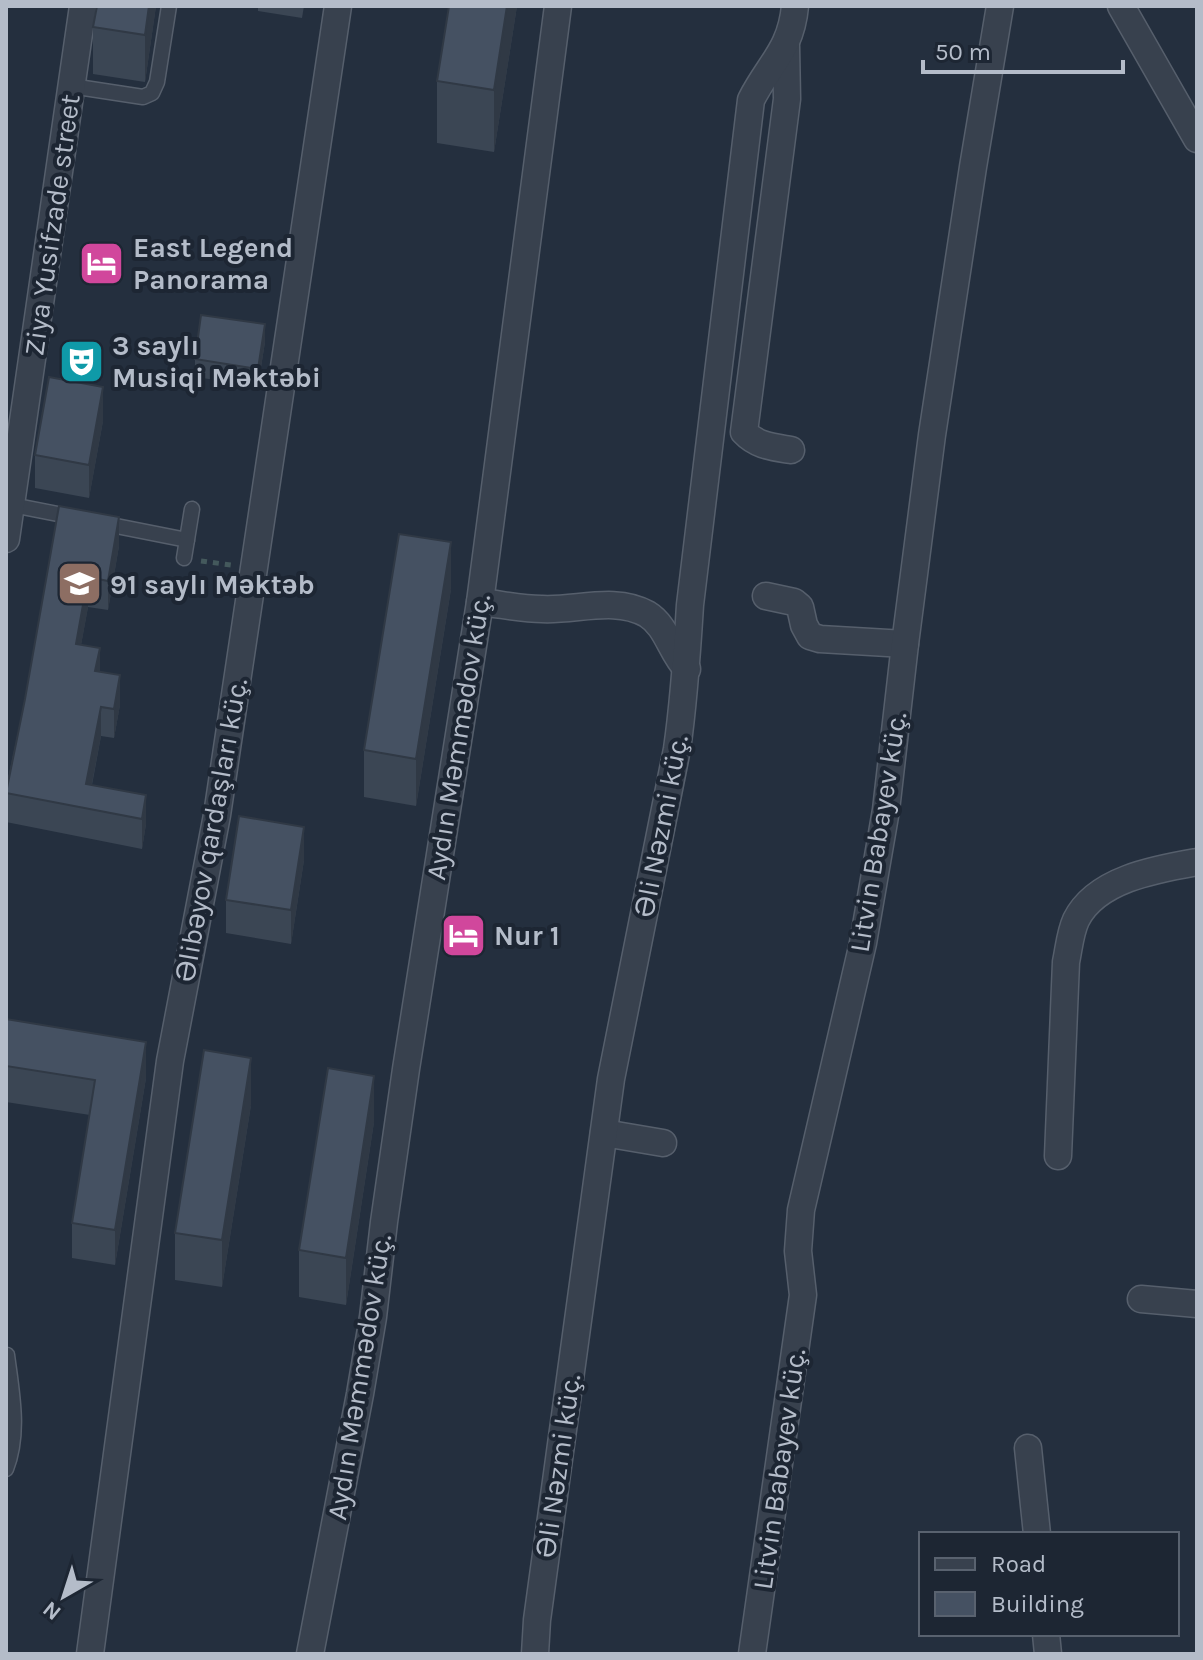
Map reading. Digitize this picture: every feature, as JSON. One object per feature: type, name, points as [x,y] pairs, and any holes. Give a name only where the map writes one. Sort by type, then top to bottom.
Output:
[{"type":"street","name":"Ziya Yusifzade street","points":[[6,539],[83,6]]},
{"type":"street","name":"Əlibəyov qardaşları küç.","points":[[90,1654],[170,1061],[217,815],[338,6]]},
{"type":"street","name":"Aydın Məmmədov küç.","points":[[310,1654],[373,1317],[406,1069],[480,602],[558,6]]},
{"type":"street","name":"Əli Nəzmi küç.","points":[[535,1654],[537,1620],[611,1079],[677,749],[687,669],[690,605],[751,100],[786,46],[795,6]]},
{"type":"street","name":"Litvin Babayev küç.","points":[[752,1654],[803,1295],[798,1251],[801,1210],[863,943],[886,810],[932,435],[1000,6]]},
{"type":"street","points":[[1121,6],[1197,139]]},
{"type":"street","points":[[786,46],[787,99],[744,432],[751,440],[761,444],[791,450]]},
{"type":"street","points":[[766,596],[794,602],[800,607],[810,636],[905,644]]},
{"type":"street","points":[[480,602],[544,610],[624,606],[647,615],[662,628],[677,659],[687,669]]},
{"type":"street","points":[[1058,1156],[1066,962],[1077,917],[1091,899],[1109,888],[1139,875],[1197,862]]},
{"type":"street","points":[[140,1056],[170,1061]]},
{"type":"street","points":[[604,1133],[663,1143]]},
{"type":"street","points":[[1141,1299],[1197,1304]]},
{"type":"street","points":[[1028,1448],[1037,1532]]},
{"type":"lane","points":[[71,86],[143,97],[152,93],[157,82],[169,6]]},
{"type":"lane","points":[[9,505],[187,540]]},
{"type":"lane","points":[[184,558],[192,509]]},
{"type":"lane","points":[[6,1469],[15,1412],[7,1355]]},
{"type":"path","points":[[184,558],[254,568]]},
{"type":"building","points":[[97,6],[149,6],[145,35],[93,27]]},
{"type":"building","points":[[449,6],[507,6],[494,90],[437,81]]},
{"type":"building","points":[[201,315],[265,324],[258,369],[195,359]]},
{"type":"building","points":[[49,377],[103,387],[89,465],[35,455]]},
{"type":"building","points":[[59,506],[119,517],[108,581],[88,577],[76,644],[100,648],[95,671],[120,675],[114,709],[101,707],[86,784],[146,795],[142,819],[6,793]]},
{"type":"building","points":[[399,534],[451,542],[416,759],[364,750]]},
{"type":"building","points":[[239,816],[304,827],[291,910],[226,900]]},
{"type":"building","points":[[6,1019],[146,1042],[115,1230],[72,1223],[95,1080],[6,1066]]},
{"type":"building","points":[[204,1050],[251,1058],[222,1240],[175,1233]]},
{"type":"building","points":[[328,1068],[374,1076],[346,1258],[299,1250]]},
{"type":"place","name":"East Legend Panorama","points":[[102,263]]},
{"type":"place","name":"3 saylı Musiqi Məktəbi","points":[[81,361]]},
{"type":"place","name":"91 saylı Məktəb","points":[[79,584]]},
{"type":"place","name":"Nur 1","points":[[463,935]]}]
